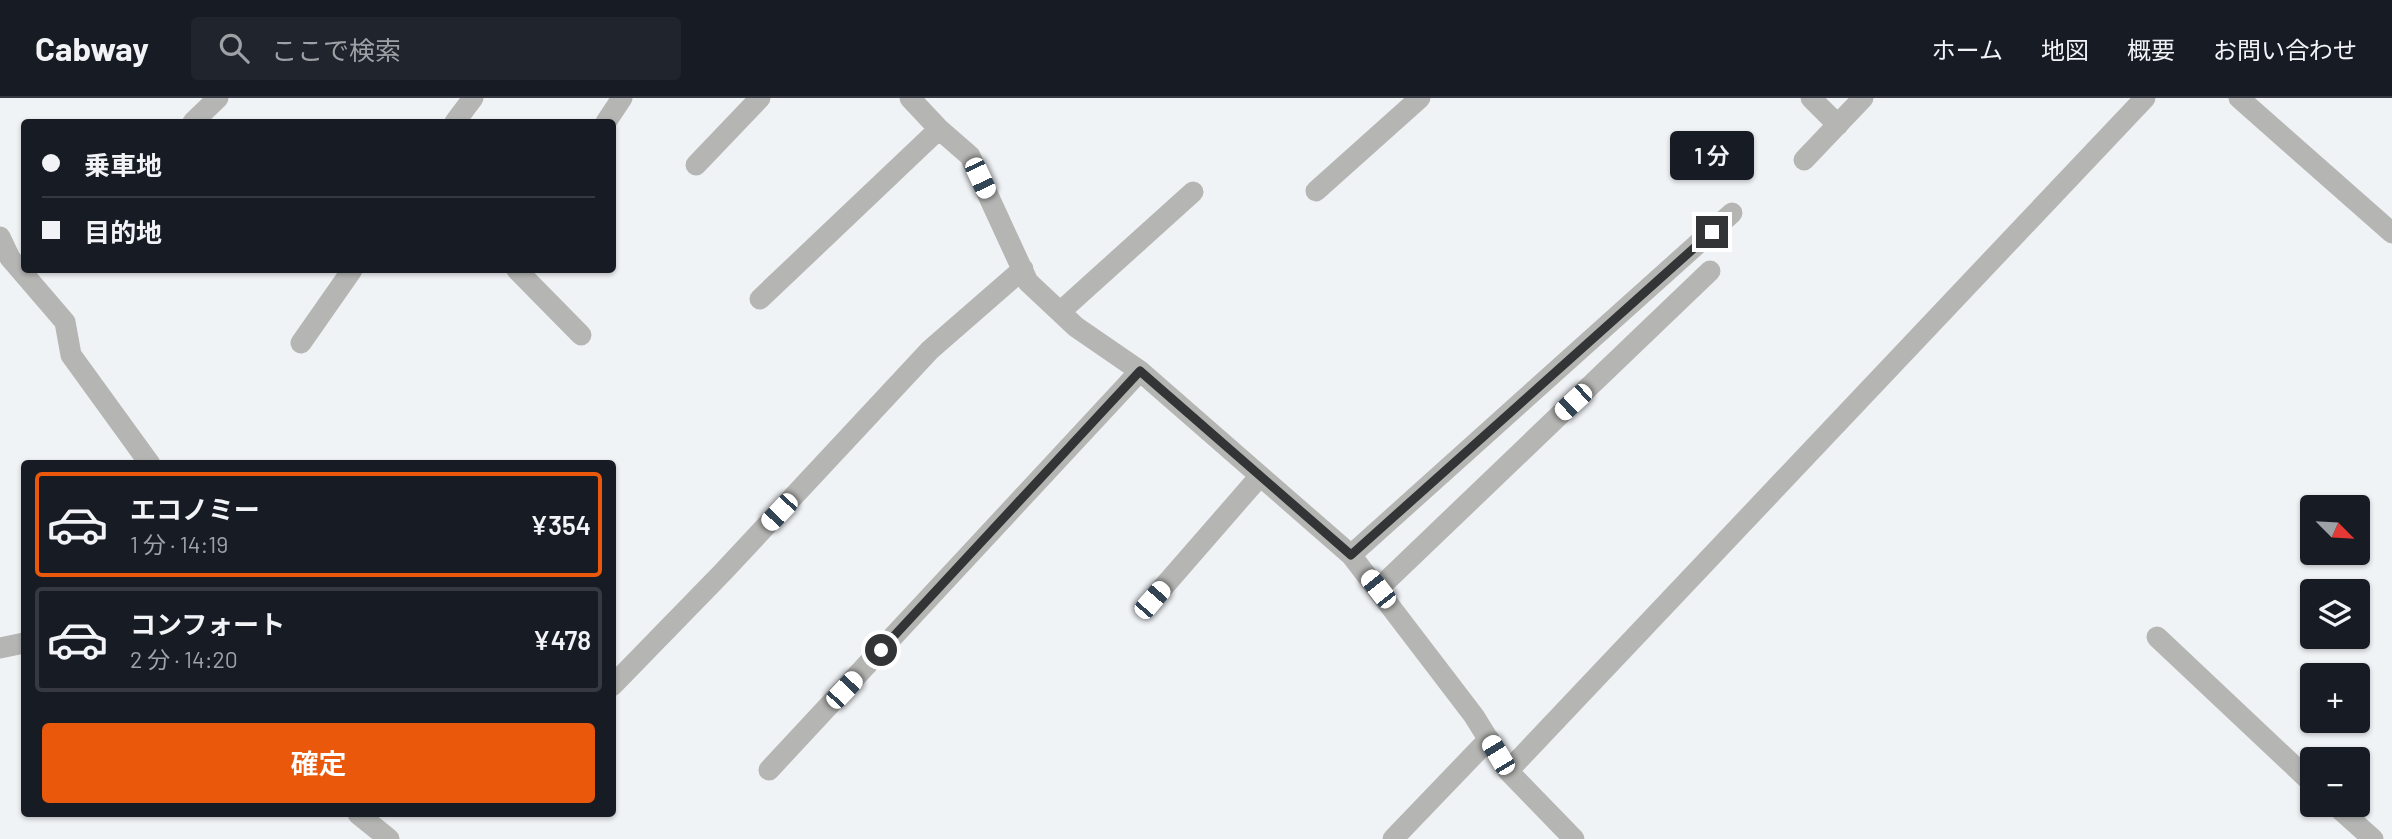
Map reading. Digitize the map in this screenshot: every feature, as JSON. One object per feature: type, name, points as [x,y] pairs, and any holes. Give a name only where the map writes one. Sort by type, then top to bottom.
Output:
[{"type":"street","points":[[196,119],[218,98]]},
{"type":"street","points":[[457,119],[473,98]]},
{"type":"street","points":[[608,119],[622,98]]},
{"type":"street","points":[[696,165],[760,98]]},
{"type":"street","points":[[910,98],[939,129],[970,156],[1028,282],[1076,327],[1140,371],[1351,555],[1474,716],[1508,771],[1574,839]]},
{"type":"street","points":[[1316,191],[1420,98]]},
{"type":"street","points":[[1811,98],[1838,125]]},
{"type":"street","points":[[1804,160],[1863,98]]},
{"type":"street","points":[[1508,771],[2145,98]]},
{"type":"street","points":[[2239,98],[2392,233]]},
{"type":"street","points":[[760,299],[939,129]]},
{"type":"street","points":[[1060,312],[1193,192]]},
{"type":"street","points":[[1351,555],[1732,214]]},
{"type":"street","points":[[0,237],[10,258],[21,265]]},
{"type":"street","points":[[616,682],[723,572],[930,350],[1023,269]]},
{"type":"street","points":[[1378,589],[1710,271]]},
{"type":"street","points":[[300,343],[350,273]]},
{"type":"street","points":[[520,273],[581,335]]},
{"type":"street","points":[[41,277],[65,322],[71,355],[147,460]]},
{"type":"street","points":[[769,770],[1140,371]]},
{"type":"street","points":[[1152,600],[1261,476]]},
{"type":"street","points":[[2157,636],[2300,772]]},
{"type":"street","points":[[0,648],[21,644]]},
{"type":"street","points":[[1396,838],[1489,739]]},
{"type":"street","points":[[362,817],[389,839]]},
{"type":"street","points":[[2348,817],[2373,839]]},
{"type":"route","points":[[881,650],[1140,371],[1351,555],[1712,232]]}]
